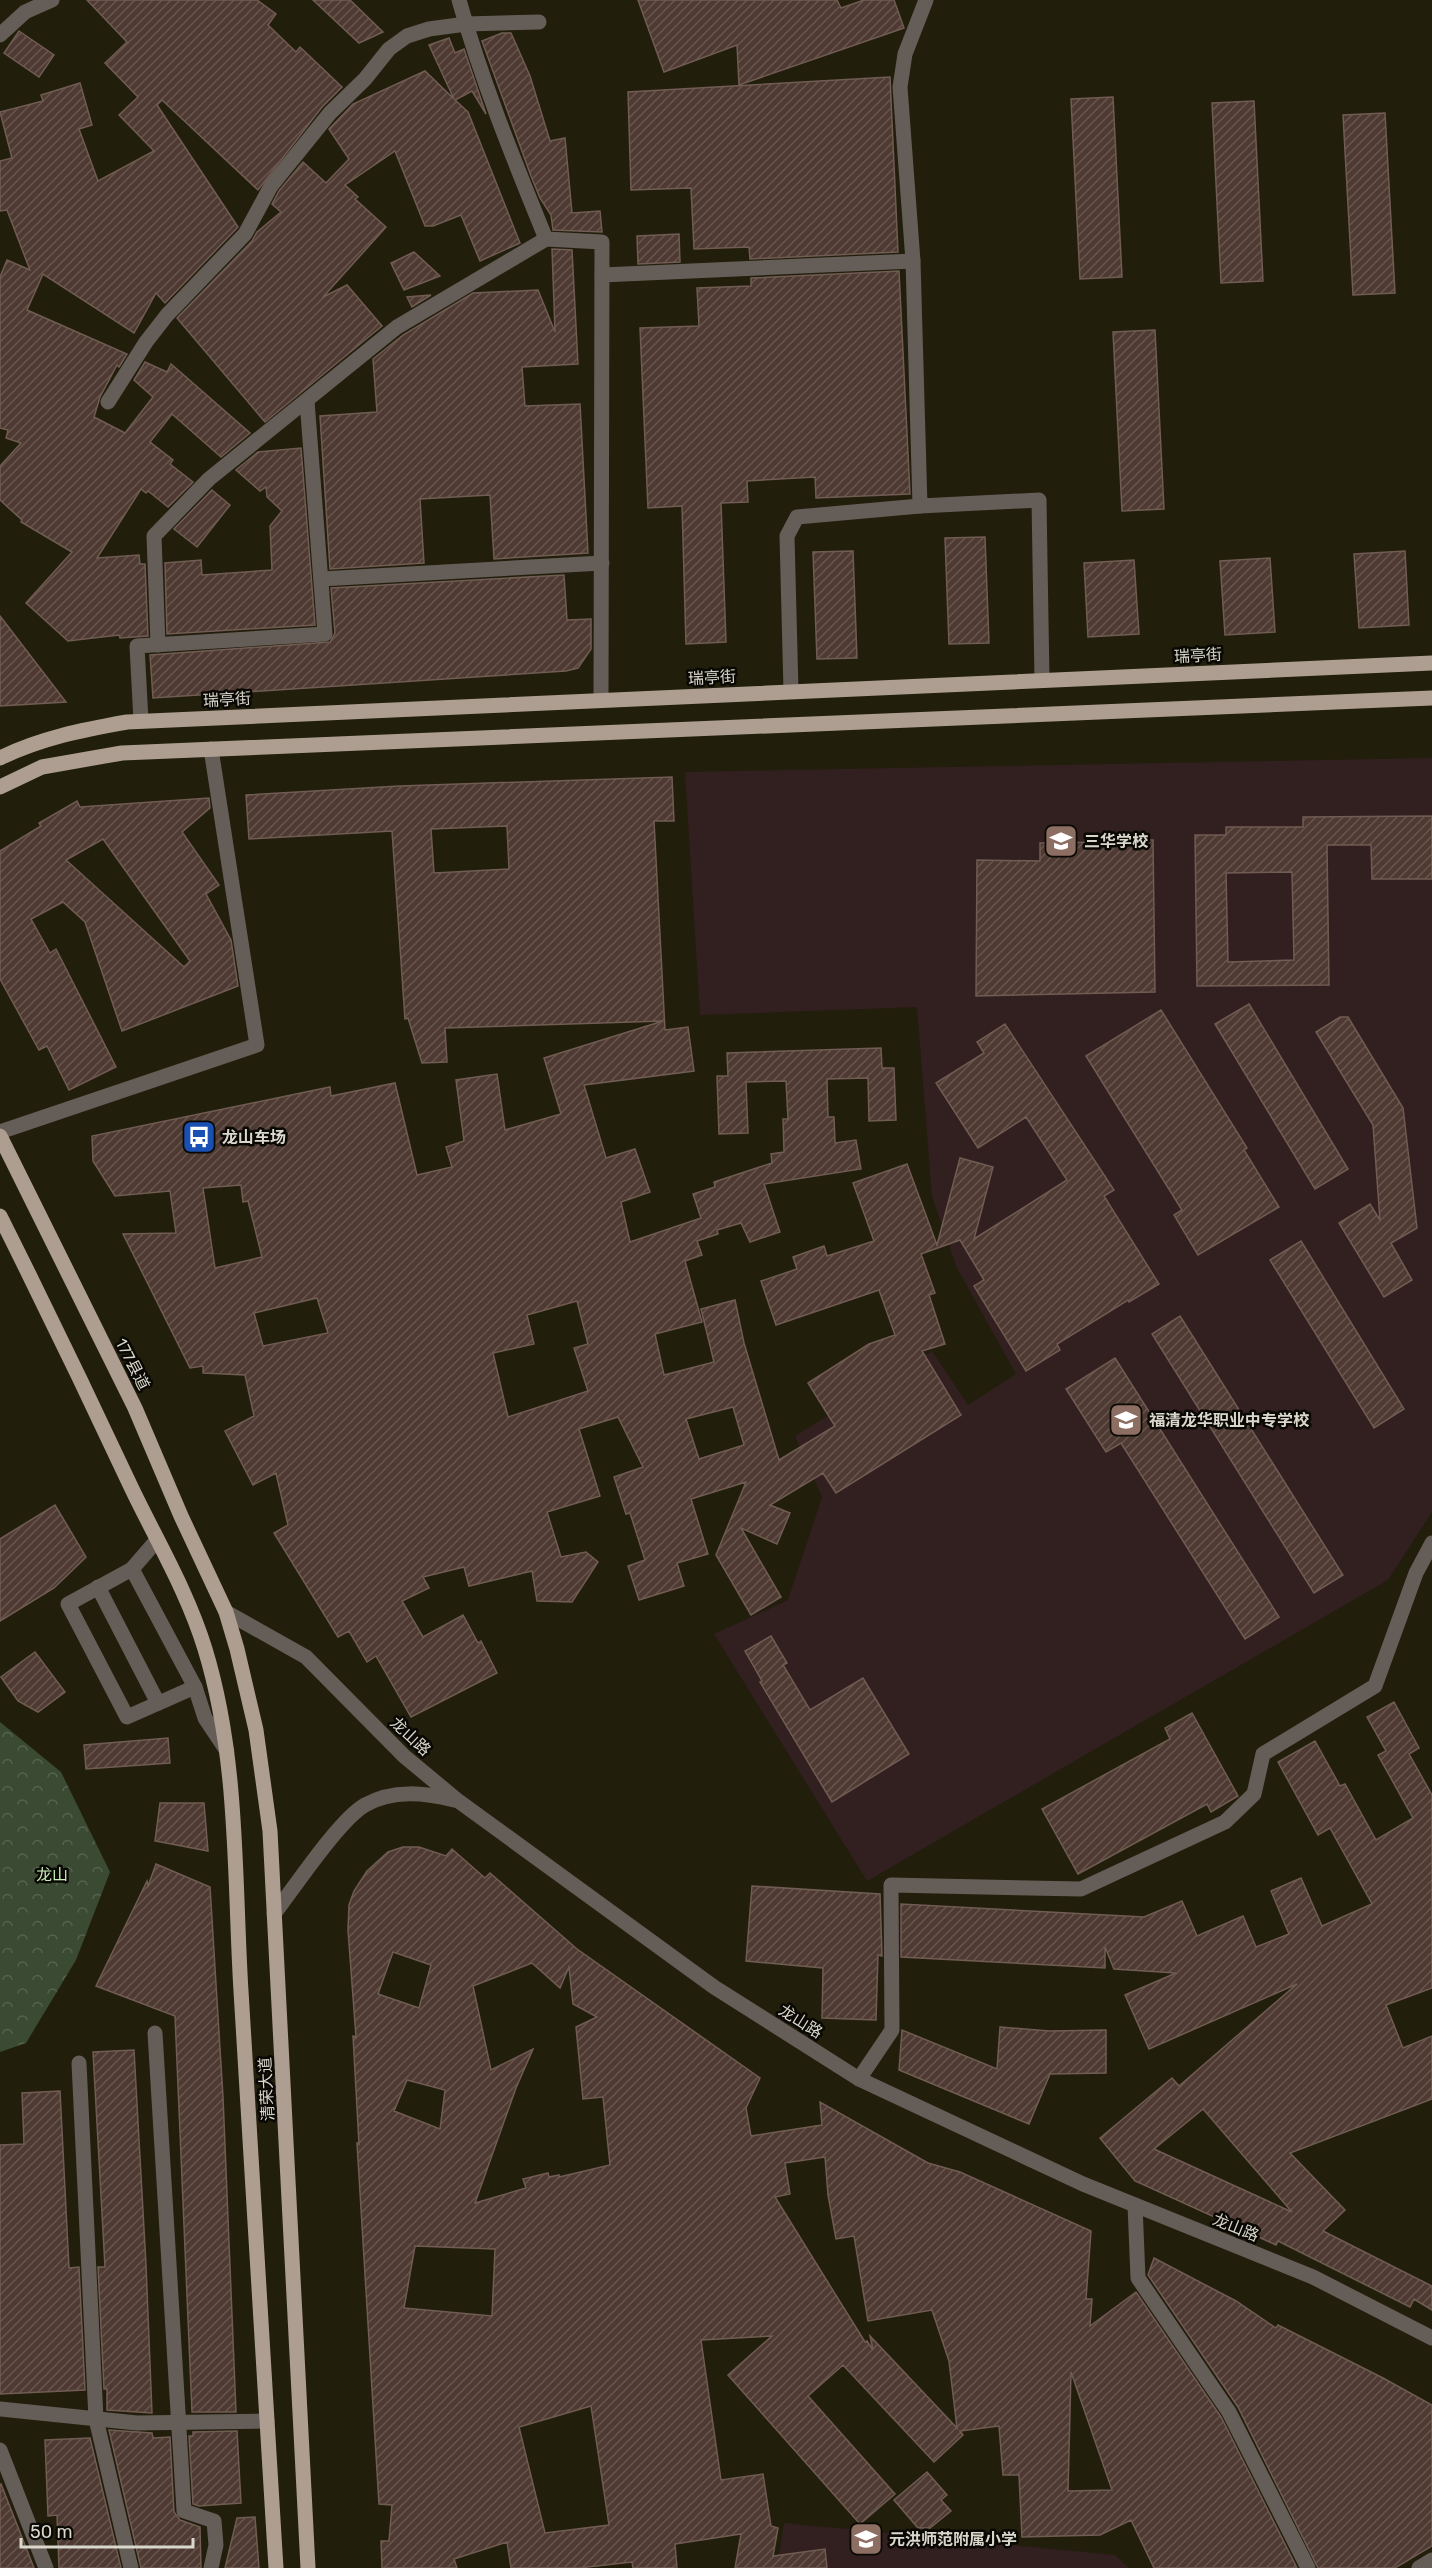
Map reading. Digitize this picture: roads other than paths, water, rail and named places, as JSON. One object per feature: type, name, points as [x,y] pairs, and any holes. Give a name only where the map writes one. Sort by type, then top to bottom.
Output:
[{"type":"main road","name":"瑞亭街","points":[[0,758],[23,746],[63,733],[141,721],[1432,663]]},
{"type":"main road","points":[[0,787],[42,767],[122,753],[1432,698]]},
{"type":"main road","name":"177县道","points":[[0,1134],[135,1408],[181,1516],[226,1612]]},
{"type":"main road","points":[[0,1216],[75,1366],[157,1540]]},
{"type":"main road","name":"清荣大道","points":[[157,1540],[204,1646],[227,1751],[235,1828],[239,1954],[276,2568]]},
{"type":"main road","name":"清荣大道","points":[[226,1612],[256,1730],[270,1831],[308,2568]]},
{"type":"street","points":[[0,35],[25,12],[52,0]]},
{"type":"street","points":[[459,0],[504,138],[546,239]]},
{"type":"street","points":[[920,506],[913,261],[900,87],[905,54],[926,0]]},
{"type":"street","points":[[108,402],[146,342],[167,315],[245,234],[271,186],[330,113],[365,79],[390,49],[407,36],[429,29],[466,24],[539,22]]},
{"type":"street","points":[[158,645],[154,536],[209,479],[397,327],[546,239],[602,242],[601,700]]},
{"type":"street","points":[[602,275],[913,261]]},
{"type":"street","points":[[141,721],[137,646],[325,634],[307,401]]},
{"type":"street","points":[[790,692],[787,536],[797,517],[920,506],[1039,500],[1042,680]]},
{"type":"street","points":[[321,579],[602,563]]},
{"type":"street","points":[[0,1134],[257,1045],[211,749]]},
{"type":"street","points":[[157,1540],[132,1569],[68,1604],[127,1717],[195,1687]]},
{"type":"street","points":[[859,2079],[892,2030],[891,1885],[1081,1889],[1225,1822],[1254,1794],[1263,1754],[1375,1686],[1416,1573],[1432,1543]]},
{"type":"street","points":[[132,1569],[195,1687],[205,1718],[227,1751]]},
{"type":"street","points":[[98,1587],[158,1703]]},
{"type":"street","name":"龙山路","points":[[226,1612],[306,1657],[404,1756],[457,1800],[714,1987],[859,2079],[1083,2184],[1313,2277],[1432,2338]]},
{"type":"street","points":[[274,1914],[345,1822],[365,1805],[406,1794],[426,1793],[457,1800]]},
{"type":"street","points":[[154,2033],[184,2511],[214,2521],[216,2545],[211,2568]]},
{"type":"street","points":[[79,2063],[96,2419],[131,2568]]},
{"type":"street","points":[[1135,2205],[1138,2278],[1229,2412],[1308,2568]]},
{"type":"street","points":[[0,2409],[137,2423],[267,2421]]},
{"type":"street","points":[[0,2450],[46,2568]]},
{"type":"street","points":[[1419,2568],[1432,2560]]},
{"type":"place","name":"三华学校","points":[[1061,841]]},
{"type":"place","name":"龙山车场","points":[[199,1137]]},
{"type":"place","name":"福清龙华职业中专学校","points":[[1126,1420]]},
{"type":"place","name":"元洪师范附属小学","points":[[866,2539]]},
{"type":"park label","name":"龙山","points":[[52,1874]]}]
